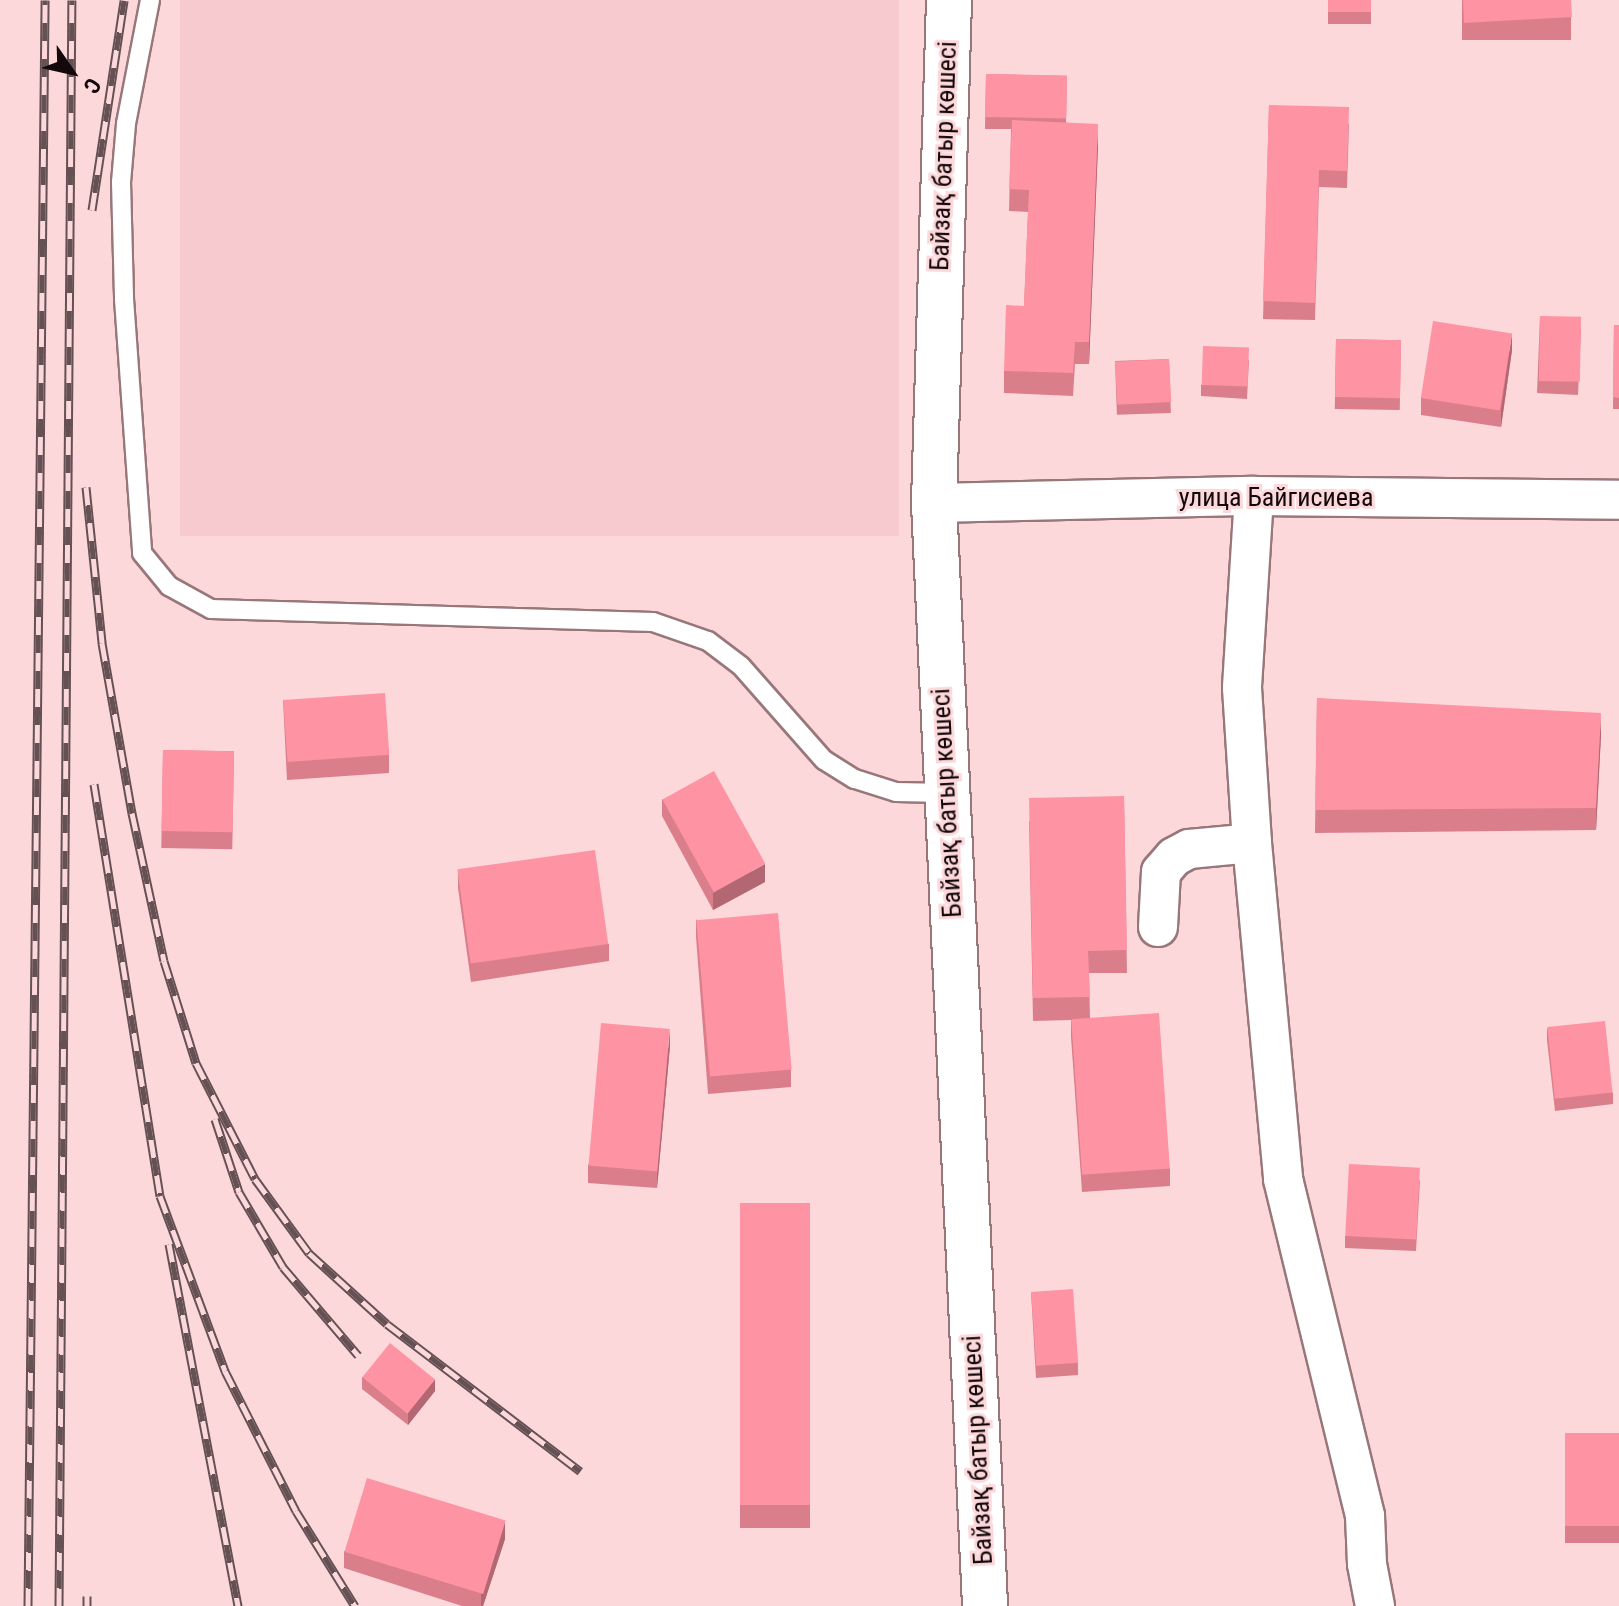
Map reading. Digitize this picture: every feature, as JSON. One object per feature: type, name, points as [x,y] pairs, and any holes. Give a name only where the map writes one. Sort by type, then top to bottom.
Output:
[{"type":"main road","name":"Байзақ батыр көшесі","points":[[949,0],[934,503],[985,1606]]},
{"type":"street","name":"улица Байгисиева","points":[[934,503],[1254,496],[1619,500]]},
{"type":"street","points":[[1254,496],[1242,688],[1252,843],[1283,1179],[1365,1516],[1367,1564],[1375,1606]]},
{"type":"street","points":[[1158,927],[1161,872],[1174,857],[1189,849],[1252,843]]},
{"type":"lane","points":[[150,0],[126,124],[121,182],[124,299],[142,553],[169,586],[211,609],[653,622],[708,641],[741,666],[824,760],[855,779],[896,792],[946,793]]},
{"type":"shaded area","points":[[180,0],[899,0],[899,536],[180,536]]},
{"type":"building","points":[[1328,0],[1371,0],[1371,12],[1328,12]]},
{"type":"building","points":[[1463,0],[1571,0],[1572,17],[1464,23]]},
{"type":"building","points":[[986,74],[1067,75],[1066,118],[985,117]]},
{"type":"building","points":[[1269,105],[1349,107],[1347,171],[1319,170],[1315,303],[1263,301]]},
{"type":"building","points":[[1012,120],[1098,124],[1089,342],[1075,342],[1073,373],[1004,371],[1006,305],[1024,306],[1029,190],[1009,189]]},
{"type":"building","points":[[1540,316],[1581,317],[1580,382],[1539,381]]},
{"type":"building","points":[[1433,321],[1512,334],[1500,411],[1421,398]]},
{"type":"building","points":[[1614,325],[1619,325],[1619,398],[1613,397]]},
{"type":"building","points":[[1336,339],[1401,340],[1400,398],[1335,397]]},
{"type":"building","points":[[1203,346],[1249,348],[1248,387],[1202,385]]},
{"type":"building","points":[[1169,359],[1171,402],[1117,405],[1115,362]]},
{"type":"building","points":[[385,693],[389,755],[288,762],[283,700]]},
{"type":"building","points":[[1317,698],[1601,713],[1596,808],[1315,810]]},
{"type":"building","points":[[163,750],[234,751],[233,832],[162,831]]},
{"type":"building","points":[[714,771],[765,864],[714,892],[662,800]]},
{"type":"building","points":[[1124,796],[1127,950],[1088,951],[1090,997],[1033,998],[1029,798]]},
{"type":"building","points":[[595,850],[608,944],[471,963],[457,869]]},
{"type":"building","points":[[778,913],[792,1069],[710,1077],[696,920]]},
{"type":"building","points":[[1159,1013],[1170,1169],[1082,1175],[1071,1019]]},
{"type":"building","points":[[1605,1021],[1613,1093],[1555,1099],[1547,1027]]},
{"type":"building","points":[[601,1023],[670,1029],[657,1171],[589,1165]]},
{"type":"building","points":[[1349,1164],[1420,1168],[1416,1240],[1345,1236]]},
{"type":"building","points":[[740,1203],[810,1203],[810,1505],[740,1505]]},
{"type":"building","points":[[1073,1289],[1078,1363],[1036,1366],[1031,1292]]},
{"type":"building","points":[[390,1343],[435,1380],[407,1414],[362,1377]]},
{"type":"building","points":[[1565,1433],[1619,1433],[1619,1526],[1565,1526]]},
{"type":"building","points":[[367,1478],[506,1520],[483,1594],[344,1552]]},
{"type":"railway","points":[[28,1606],[45,0]]},
{"type":"railway","points":[[59,1606],[72,0]]},
{"type":"railway","points":[[92,210],[124,0]]},
{"type":"railway","points":[[86,487],[102,643],[132,813],[164,961],[196,1063],[255,1179],[309,1253],[387,1324],[580,1471]]},
{"type":"railway","points":[[94,784],[160,1196],[225,1371],[296,1511],[355,1606]]},
{"type":"railway","points":[[215,1119],[239,1192],[283,1267],[358,1355]]},
{"type":"railway","points":[[169,1244],[238,1606]]},
{"type":"railway","points":[[87,1596],[87,1606]]}]
